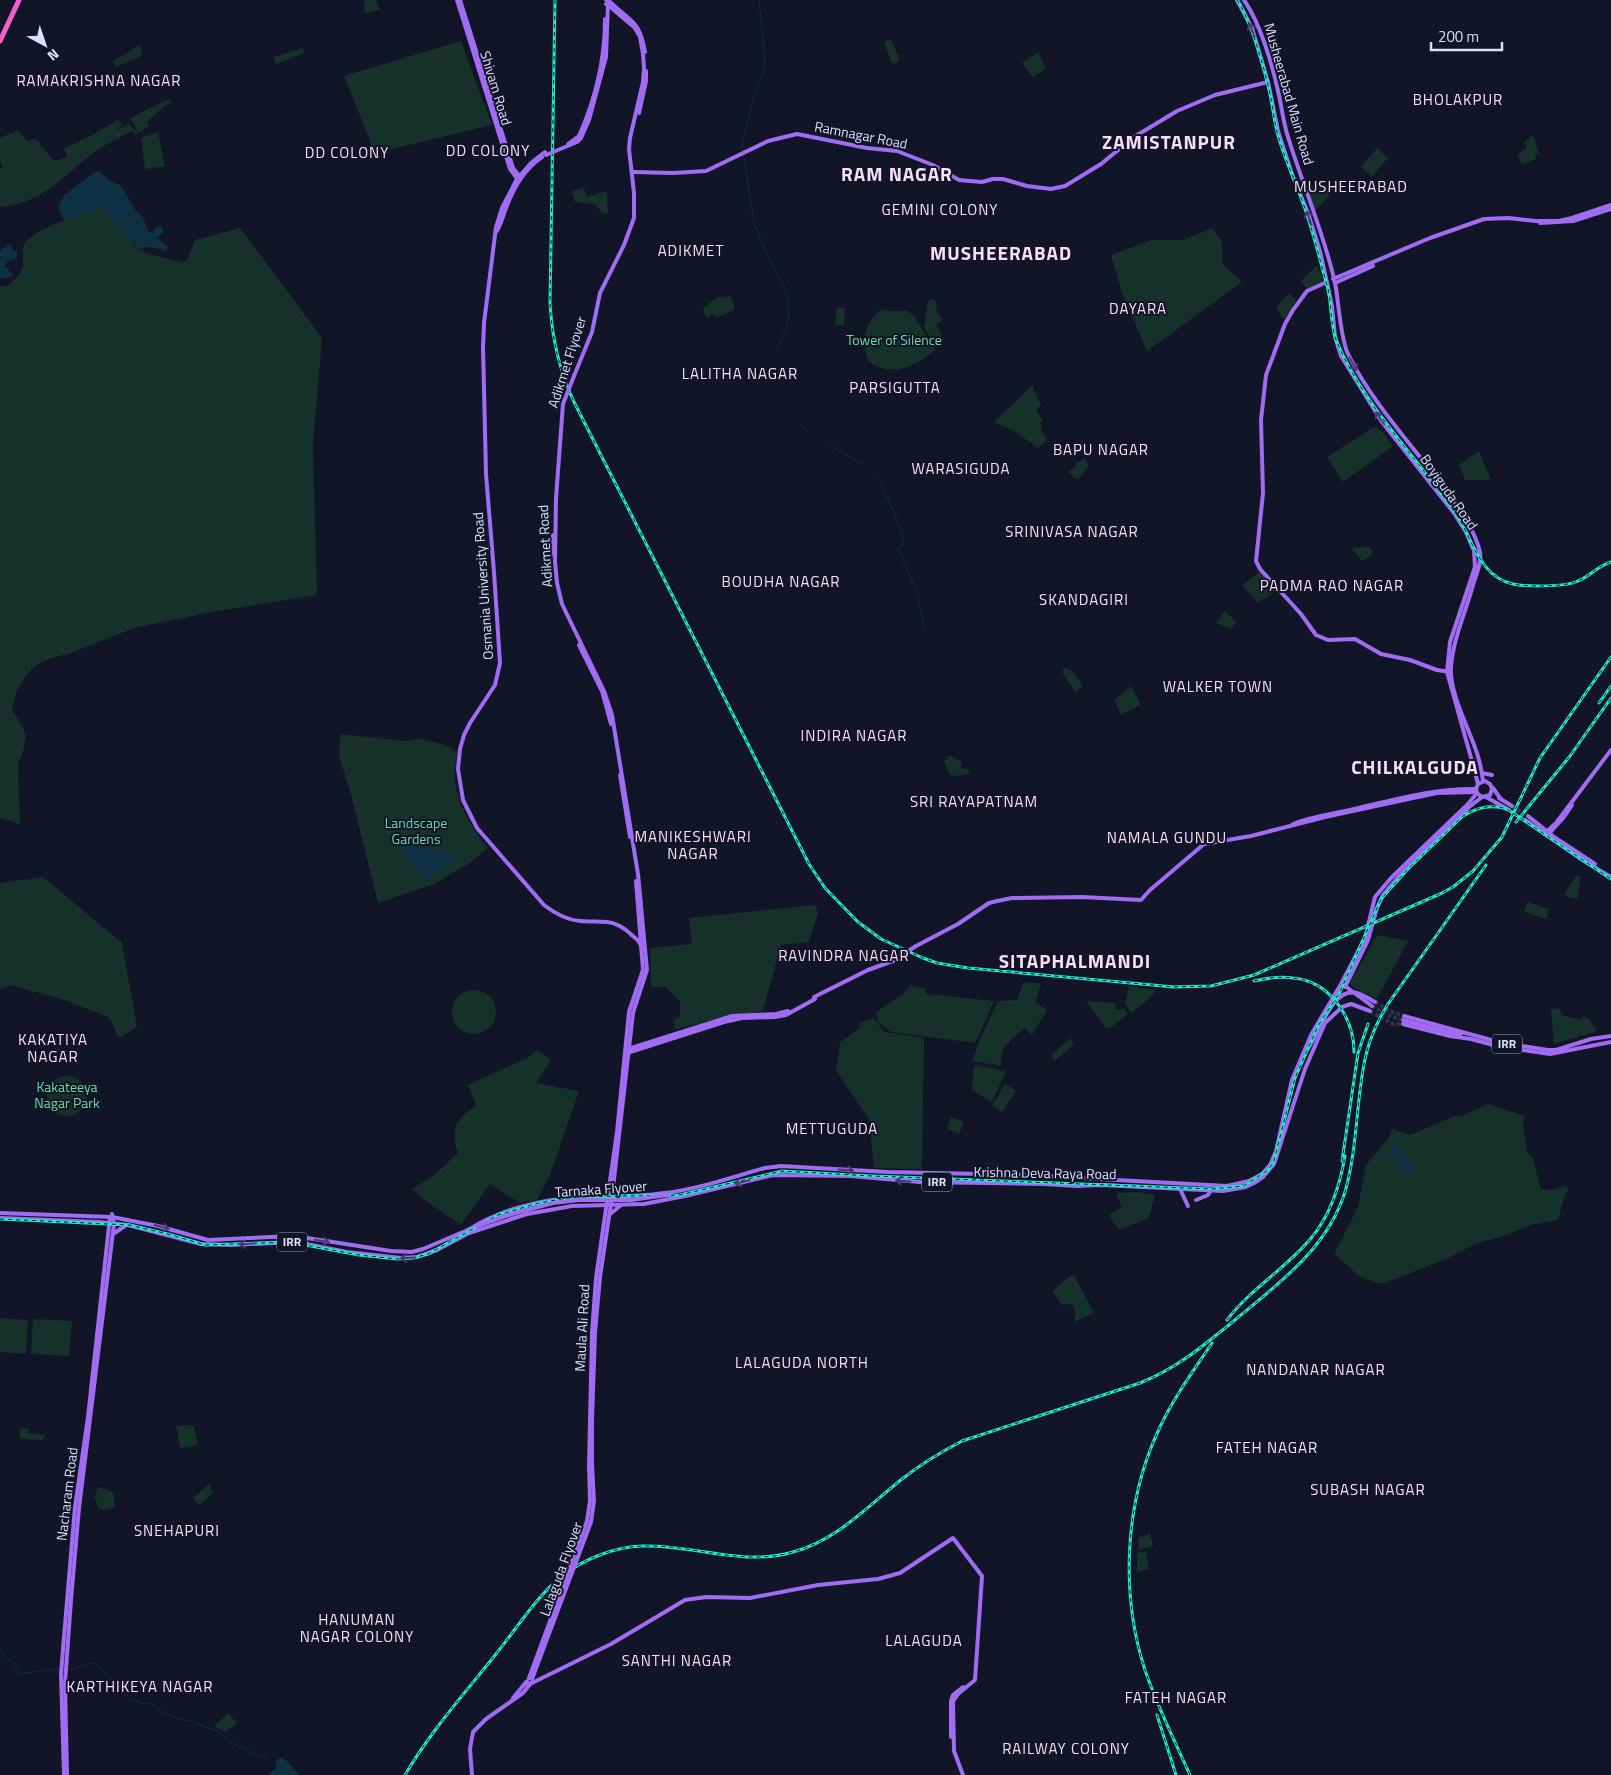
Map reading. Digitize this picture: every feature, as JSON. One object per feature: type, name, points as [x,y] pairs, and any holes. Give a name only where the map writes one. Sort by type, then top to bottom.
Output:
[{"type":"highway","points":[[0,35],[18,0]]},
{"type":"highway","points":[[0,41],[18,0]]},
{"type":"main road","name":"Shivam Road","points":[[459,0],[512,168],[519,178]]},
{"type":"main road","name":"Shivam Road","points":[[459,0],[500,140],[510,169],[519,178]]},
{"type":"main road","name":"Musheerabad Main Road","points":[[1237,0],[1252,28],[1268,82],[1278,131],[1317,240],[1328,284]]},
{"type":"main road","name":"Musheerabad Main Road","points":[[1244,0],[1255,19],[1267,54],[1278,91],[1288,139],[1322,236],[1334,281]]},
{"type":"main road","points":[[607,2],[634,26],[638,32],[644,68],[643,82],[630,142]]},
{"type":"main road","points":[[580,137],[589,120],[604,67],[607,50],[607,2]]},
{"type":"main road","points":[[607,2],[622,12],[639,28],[643,41],[646,81],[630,142]]},
{"type":"main road","points":[[580,137],[602,62],[607,2]]},
{"type":"main road","points":[[608,11],[612,8]]},
{"type":"main road","points":[[1260,56],[1267,54]]},
{"type":"main road","name":"Ramnagar Road","points":[[632,172],[673,174],[701,172],[710,170],[768,141],[793,135],[802,135],[867,148],[898,151],[933,165],[959,180],[982,182],[1003,179],[1027,186],[1051,189],[1065,186],[1177,111],[1215,95],[1268,82]]},
{"type":"main road","name":"Osmania University Road","points":[[580,137],[576,142],[546,155],[524,169],[506,207],[497,232],[484,323],[483,354],[486,474],[500,663],[495,685],[464,735],[458,764],[463,800],[477,828],[548,908],[573,920],[616,924],[630,931]]},
{"type":"main road","name":"Adikmet Flyover","points":[[556,497],[561,408],[592,332],[600,293],[629,235],[634,218],[630,142]]},
{"type":"main road","name":"Osmania University Road","points":[[519,178],[535,161]]},
{"type":"main road","points":[[512,168],[524,169]]},
{"type":"main road","points":[[1334,281],[1479,222],[1508,220],[1558,223],[1573,221],[1611,207]]},
{"type":"main road","points":[[1317,240],[1322,236]]},
{"type":"main road","points":[[1317,240],[1323,241]]},
{"type":"main road","points":[[1324,265],[1330,264]]},
{"type":"main road","name":"Boyiguda Road","points":[[1334,281],[1344,340],[1356,370],[1448,494],[1469,526],[1480,551],[1479,567],[1458,634],[1449,672],[1479,761],[1483,781]]},
{"type":"main road","points":[[1328,284],[1320,285],[1307,291],[1285,324],[1265,382],[1261,420],[1264,493],[1256,561],[1260,569],[1301,614],[1316,634],[1328,640],[1355,639],[1378,653],[1410,660],[1449,672]]},
{"type":"main road","name":"Boyiguda Road","points":[[1328,284],[1339,351],[1354,379],[1382,422],[1461,523],[1475,554],[1475,567],[1453,633],[1448,656],[1449,672],[1472,759],[1477,789]]},
{"type":"main road","points":[[1337,342],[1344,340]]},
{"type":"main road","points":[[1339,351],[1346,348]]},
{"type":"main road","points":[[1396,440],[1402,434]]},
{"type":"main road","points":[[1442,498],[1448,494]]},
{"type":"main road","name":"Adikmet Road","points":[[556,497],[553,544],[556,590],[564,614],[602,692],[610,716],[636,874],[644,951]]},
{"type":"main road","name":"Adikmet Road","points":[[556,497],[557,583],[562,604],[604,691],[612,714],[638,874],[644,951]]},
{"type":"main road","points":[[1453,633],[1458,634]]},
{"type":"main road","points":[[1547,833],[1555,827],[1611,752]]},
{"type":"main road","points":[[1547,833],[1611,752]]},
{"type":"main road","points":[[1472,759],[1477,755]]},
{"type":"main road","points":[[1482,773],[1492,775]]},
{"type":"main road","points":[[1482,773],[1500,798]]},
{"type":"main road","points":[[1373,1007],[1356,993],[1342,994],[1343,985],[1365,938],[1375,897],[1391,878],[1467,805],[1477,789],[1483,781],[1490,784],[1492,791],[1511,808],[1484,797],[1477,789]]},
{"type":"main road","points":[[627,1051],[732,1016],[785,1013],[868,970],[893,962],[916,946],[958,924],[988,903],[1012,898],[1082,897],[1141,900],[1204,844],[1252,836],[1292,825],[1429,795],[1477,789]]},
{"type":"main road","points":[[1343,985],[1368,940],[1377,908],[1383,895],[1468,808],[1492,791]]},
{"type":"main road","points":[[1611,876],[1547,833],[1538,823],[1526,818],[1534,827],[1547,833],[1560,840],[1611,876]]},
{"type":"main road","points":[[1555,827],[1554,832],[1560,840]]},
{"type":"main road","points":[[608,1206],[633,1013],[646,974],[644,951],[630,931],[641,926]]},
{"type":"main road","points":[[1343,985],[1373,1007]]},
{"type":"main road","name":"Krishna Deva Raya Road","points":[[469,1231],[499,1214],[532,1204],[609,1195],[621,1197],[678,1192],[765,1168],[782,1166],[888,1172],[1046,1176],[1227,1186],[1243,1184],[1262,1174],[1270,1165],[1276,1151],[1290,1088],[1301,1057],[1337,989],[1343,985]]},
{"type":"main road","points":[[1353,993],[1351,1004],[1373,1007]]},
{"type":"main road","name":"Krishna Deva Raya Road","points":[[1301,1057],[1313,1042],[1325,1018],[1342,994]]},
{"type":"main road","points":[[1356,1005],[1360,998]]},
{"type":"main road","name":"Krishna Deva Raya Road","points":[[469,1231],[547,1210],[572,1206],[644,1204],[768,1176],[814,1175],[920,1182],[1076,1186],[1102,1184],[1223,1191],[1246,1186],[1258,1180],[1269,1171],[1278,1154],[1295,1096],[1308,1061],[1326,1023],[1341,1008],[1351,1004]]},
{"type":"main road","name":"IRR","points":[[1611,1036],[1556,1050],[1548,1050],[1465,1036],[1450,1036],[1403,1020],[1465,1036],[1501,1047],[1550,1054],[1611,1042]]},
{"type":"main road","points":[[1594,1039],[1595,1044]]},
{"type":"main road","points":[[609,1195],[613,1188],[627,1051]]},
{"type":"main road","points":[[1290,1088],[1297,1090]]},
{"type":"main road","points":[[1289,1095],[1295,1096]]},
{"type":"main road","points":[[814,1175],[815,1168]]},
{"type":"main road","points":[[888,1172],[888,1180]]},
{"type":"main road","points":[[1045,1184],[1046,1176]]},
{"type":"main road","points":[[613,1188],[621,1197]]},
{"type":"main road","points":[[1180,1189],[1188,1206]]},
{"type":"main road","points":[[1196,1200],[1208,1195],[1211,1190]]},
{"type":"main road","name":"Tarnaka Flyover","points":[[469,1231],[512,1215],[553,1205],[590,1201],[631,1202],[668,1196],[678,1192]]},
{"type":"main road","name":"Tarnaka Flyover","points":[[668,1196],[679,1197]]},
{"type":"main road","name":"Maula Ali Road","points":[[591,1401],[596,1314],[608,1206]]},
{"type":"main road","name":"Maula Ali Road","points":[[590,1462],[594,1302],[608,1206]]},
{"type":"main road","points":[[608,1216],[621,1206]]},
{"type":"main road","name":"IRR","points":[[0,1214],[112,1216],[208,1240],[290,1236],[378,1250],[415,1251],[428,1248],[469,1231]]},
{"type":"main road","name":"Nacharam Road","points":[[66,1775],[64,1669],[75,1508],[112,1216]]},
{"type":"main road","name":"IRR","points":[[0,1218],[102,1222],[128,1225],[201,1244],[231,1245],[290,1242],[401,1258],[417,1257],[436,1250],[469,1231]]},
{"type":"main road","points":[[102,1222],[111,1233],[128,1225]]},
{"type":"main road","points":[[290,1236],[290,1242]]},
{"type":"main road","points":[[377,1256],[378,1250]]},
{"type":"main road","name":"Lalaguda Flyover","points":[[529,1681],[590,1522],[594,1501],[590,1462]]},
{"type":"main road","points":[[472,1775],[470,1750],[473,1732],[486,1719],[522,1692],[529,1681],[611,1644],[684,1600],[706,1597],[750,1598],[818,1585],[878,1579],[900,1572],[953,1538],[982,1576],[976,1677],[953,1701],[954,1750],[962,1775]]},
{"type":"green space","points":[[364,0],[376,0],[380,10],[365,13]]},
{"type":"green space","points":[[891,39],[899,59],[896,64],[891,62],[884,42]]},
{"type":"green space","points":[[461,41],[492,125],[375,153],[344,76]]},
{"type":"green space","points":[[140,45],[142,56],[116,67],[113,61]]},
{"type":"green space","points":[[302,48],[304,52],[302,54],[276,64],[274,57]]},
{"type":"green space","points":[[1038,52],[1046,68],[1033,77],[1022,63]]},
{"type":"green space","points":[[169,99],[171,102],[137,130],[130,118]]},
{"type":"green space","points":[[118,120],[123,125],[115,131],[129,124],[136,131],[147,122],[149,126],[135,135],[133,131],[103,146],[54,186],[30,200],[0,207],[0,169],[2,168],[0,138],[18,130],[27,141],[36,139],[54,161],[67,157],[64,148]]},
{"type":"green space","points":[[158,132],[165,166],[145,169],[141,138]]},
{"type":"green space","points":[[1532,135],[1536,140],[1535,143],[1539,153],[1535,155],[1536,159],[1522,164],[1517,154],[1527,148],[1524,143]]},
{"type":"green space","points":[[1377,148],[1388,158],[1372,177],[1361,167]]},
{"type":"green space","points":[[1319,181],[1332,193],[1316,210],[1313,210],[1307,196],[1314,193],[1311,187]]},
{"type":"green space","points":[[584,188],[587,197],[607,191],[608,213],[603,214],[595,204],[575,202],[572,191]]},
{"type":"green space","points":[[102,208],[135,245],[145,253],[180,262],[187,261],[195,240],[240,228],[322,338],[313,444],[317,595],[212,612],[134,628],[71,653],[48,659],[35,666],[28,673],[16,692],[12,710],[26,737],[18,764],[20,824],[0,818],[0,285],[6,287],[19,275],[23,263],[23,247],[27,240],[46,228]]},
{"type":"green space","points":[[1213,228],[1222,242],[1222,264],[1242,282],[1147,351],[1122,293],[1111,255],[1152,240],[1183,240]]},
{"type":"green space","points":[[1317,265],[1324,282],[1307,289],[1301,281]]},
{"type":"green space","points":[[1289,293],[1296,300],[1284,320],[1276,307]]},
{"type":"green space","points":[[730,295],[735,309],[717,318],[713,314],[708,318],[705,316],[703,308],[718,297],[724,298]]},
{"type":"green space","points":[[934,299],[937,305],[936,310],[943,320],[936,324],[944,341],[934,342],[924,328],[928,301]]},
{"type":"green space","points":[[837,307],[845,308],[844,326],[835,325]]},
{"type":"green space","name":"Tower of Silence","points":[[880,310],[908,311],[913,315],[935,350],[924,359],[905,368],[884,369],[869,362],[865,347],[867,328]]},
{"type":"green space","points":[[1032,385],[1041,405],[1036,411],[1043,420],[1040,423],[1041,429],[1047,440],[1038,448],[1014,431],[994,422]]},
{"type":"green space","points":[[1374,427],[1381,430],[1393,446],[1343,482],[1327,457]]},
{"type":"green space","points":[[1479,451],[1491,480],[1465,480],[1459,465]]},
{"type":"green space","points":[[1084,458],[1089,466],[1078,480],[1068,472],[1076,466],[1076,463]]},
{"type":"green space","points":[[1371,547],[1372,555],[1362,561],[1351,548]]},
{"type":"green space","points":[[1260,572],[1276,591],[1258,603],[1242,585]]},
{"type":"green space","points":[[1225,611],[1236,622],[1232,629],[1216,623]]},
{"type":"green space","points":[[1065,667],[1072,671],[1083,686],[1075,692],[1062,672]]},
{"type":"green space","points":[[1131,686],[1141,705],[1121,715],[1114,700]]},
{"type":"green space","name":"Landscape Gardens","points":[[340,734],[406,741],[418,739],[439,743],[451,748],[457,753],[455,778],[459,799],[472,825],[488,848],[468,864],[434,884],[378,903],[351,795],[339,756]]},
{"type":"green space","points":[[950,755],[962,762],[961,768],[970,770],[968,774],[950,775],[944,762]]},
{"type":"green space","points":[[1577,875],[1581,877],[1577,899],[1567,897],[1565,893]]},
{"type":"green space","points":[[43,877],[122,943],[137,1027],[119,1038],[109,1017],[61,999],[11,985],[0,989],[0,883]]},
{"type":"green space","points":[[1527,902],[1549,909],[1546,919],[1524,912]]},
{"type":"green space","points":[[815,905],[818,913],[809,942],[781,945],[763,1011],[719,1018],[675,1030],[674,1019],[680,1017],[680,1002],[666,987],[651,987],[650,948],[692,944],[689,918]]},
{"type":"green space","points":[[1377,935],[1408,941],[1377,999],[1354,988],[1350,983]]},
{"type":"green space","points":[[1023,983],[1041,984],[1035,1002],[1047,1010],[1032,1035],[1024,1028],[1007,1044],[1002,1053],[1002,1066],[972,1061],[998,1001],[1017,1000]]},
{"type":"green space","points":[[910,985],[926,989],[926,994],[994,1001],[975,1043],[891,1032],[878,1022],[876,1012],[903,994]]},
{"type":"green space","points":[[1129,986],[1156,990],[1150,998],[1131,1013],[1125,1004]]},
{"type":"green space","points":[[478,990],[490,996],[495,1003],[495,1021],[490,1028],[483,1033],[470,1034],[458,1028],[453,1021],[452,1008],[458,996],[465,991]]},
{"type":"green space","points":[[1086,1001],[1116,1003],[1115,1009],[1124,1009],[1128,1014],[1110,1028],[1106,1028]]},
{"type":"green space","points":[[1551,1008],[1560,1009],[1562,1015],[1580,1020],[1583,1016],[1589,1019],[1597,1031],[1554,1044]]},
{"type":"green space","points":[[874,1018],[884,1032],[924,1038],[922,1169],[874,1168],[869,1119],[836,1071],[840,1042],[860,1028],[859,1023]]},
{"type":"green space","points":[[1070,1038],[1074,1044],[1055,1061],[1051,1056]]},
{"type":"green space","points":[[537,1050],[551,1060],[536,1083],[579,1091],[550,1175],[537,1200],[520,1203],[490,1184],[461,1225],[412,1189],[433,1176],[458,1153],[454,1137],[456,1126],[463,1116],[476,1105],[468,1085],[527,1058]]},
{"type":"green space","points":[[974,1065],[1006,1071],[992,1102],[972,1090]]},
{"type":"green space","name":"Kakateeya Nagar Park","points":[[71,1076],[78,1079],[84,1085],[87,1096],[86,1104],[78,1113],[71,1116],[63,1116],[56,1113],[48,1104],[47,1092],[50,1085],[59,1077]]},
{"type":"green space","points":[[1005,1084],[1016,1091],[1002,1112],[992,1106]]},
{"type":"green space","points":[[1488,1104],[1525,1116],[1523,1123],[1527,1152],[1533,1158],[1541,1190],[1556,1189],[1566,1185],[1569,1191],[1565,1194],[1558,1220],[1531,1225],[1498,1238],[1477,1243],[1448,1258],[1385,1283],[1376,1283],[1359,1276],[1334,1254],[1358,1207],[1366,1165],[1389,1137],[1392,1129],[1410,1135],[1455,1116],[1462,1116]]},
{"type":"green space","points":[[951,1117],[964,1122],[959,1134],[947,1129]]},
{"type":"green space","points":[[1137,1192],[1155,1195],[1149,1218],[1119,1230],[1109,1215],[1122,1207],[1116,1193]]},
{"type":"green space","points":[[1074,1275],[1094,1313],[1074,1322],[1076,1312],[1072,1304],[1062,1305],[1052,1291],[1070,1276]]},
{"type":"green space","points":[[0,1318],[28,1320],[26,1354],[0,1352]]},
{"type":"green space","points":[[33,1319],[72,1321],[69,1356],[31,1354]]},
{"type":"green space","points":[[176,1425],[194,1426],[198,1445],[180,1448]]},
{"type":"green space","points":[[20,1428],[29,1429],[29,1433],[45,1435],[43,1440],[20,1439]]},
{"type":"green space","points":[[211,1482],[210,1490],[214,1492],[199,1505],[193,1498]]},
{"type":"green space","points":[[98,1487],[113,1492],[115,1507],[107,1510],[97,1508],[99,1507],[94,1498]]},
{"type":"green space","points":[[1150,1534],[1153,1546],[1138,1550],[1139,1537]]},
{"type":"green space","points":[[1146,1551],[1149,1569],[1137,1572],[1137,1553]]},
{"type":"green space","points":[[228,1713],[237,1723],[225,1732],[214,1726]]},
{"type":"water","points":[[99,171],[111,182],[121,185],[136,211],[143,217],[149,233],[153,232],[157,226],[161,226],[163,233],[157,237],[167,246],[165,252],[148,247],[142,249],[135,245],[102,208],[64,220],[58,208],[63,196]]},
{"type":"water","points":[[7,244],[11,245],[13,251],[17,251],[17,258],[7,262],[5,268],[9,269],[9,273],[13,273],[12,277],[0,279],[0,252],[3,247],[6,248]]},
{"type":"water","points":[[407,844],[420,845],[437,851],[452,852],[456,856],[450,864],[438,870],[428,880],[421,877],[406,859],[401,846]]},
{"type":"water","points":[[1396,1143],[1415,1166],[1406,1173],[1385,1152]]},
{"type":"water","points":[[281,1757],[300,1775],[267,1775],[276,1769],[276,1761]]},
{"type":"waterway","points":[[759,0],[765,57],[764,70],[753,99],[742,146],[754,223],[770,261],[785,288],[788,302],[789,316],[786,330],[777,349]]},
{"type":"waterway","points":[[801,425],[809,433]]},
{"type":"waterway","points":[[829,444],[861,464]]},
{"type":"waterway","points":[[870,471],[881,483],[890,504]]},
{"type":"waterway","points":[[891,505],[903,537],[902,541],[904,544],[898,548],[917,592]]},
{"type":"waterway","points":[[918,597],[925,630]]},
{"type":"waterway","points":[[0,1648],[1,1652],[14,1664],[19,1674],[56,1669],[70,1670],[89,1663],[97,1664],[121,1692],[129,1698],[141,1703],[152,1704],[165,1713],[179,1719],[191,1721],[214,1730],[235,1744],[262,1758],[267,1758]]},
{"type":"tunnel","points":[[1512,806],[1528,816]]},
{"type":"tunnel","points":[[1509,810],[1525,820]]},
{"type":"tunnel","points":[[1375,1002],[1390,1011],[1404,1016]]},
{"type":"tunnel","points":[[1372,1006],[1387,1015],[1403,1020]]},
{"type":"tunnel","points":[[1370,1011],[1393,1024],[1403,1024]]},
{"type":"railway","points":[[555,0],[550,303],[552,329],[564,378],[574,402],[809,864],[825,888],[858,922],[881,939],[937,963],[968,968],[1174,987],[1211,986],[1254,975],[1440,894],[1453,887],[1473,871],[1502,837],[1540,758],[1611,657]]},
{"type":"railway","points":[[1237,0],[1243,9],[1257,47],[1271,98],[1279,139],[1313,233],[1328,289],[1332,323],[1337,342],[1348,365],[1375,409],[1455,512],[1484,565],[1501,580],[1513,584],[1536,586],[1572,583],[1611,562]]},
{"type":"railway","points":[[1599,703],[1611,686]]},
{"type":"railway","points":[[1516,822],[1570,756],[1611,698]]},
{"type":"railway","points":[[0,1219],[129,1225],[205,1245],[289,1242],[359,1255],[397,1259],[413,1258],[428,1254],[498,1215],[535,1204],[572,1197],[680,1195],[782,1171],[1212,1189],[1244,1186],[1268,1170],[1274,1161],[1295,1078],[1318,1026],[1340,992],[1381,899],[1408,869],[1463,816],[1484,807],[1507,809],[1611,879]]},
{"type":"railway","points":[[405,1775],[437,1728],[535,1603],[562,1576],[580,1564],[610,1551],[642,1546],[661,1546],[755,1557],[774,1556],[809,1547],[851,1522],[931,1458],[962,1441],[1154,1377],[1179,1363],[1235,1320],[1300,1264],[1314,1248],[1337,1212],[1349,1176],[1361,1080],[1373,1033],[1388,1004],[1486,865]]},
{"type":"railway","points":[[1254,981],[1288,977],[1318,986],[1329,994],[1344,1014],[1350,1027],[1354,1052]]},
{"type":"railway","points":[[1342,1161],[1358,1053],[1368,1024]]},
{"type":"railway","points":[[1227,1320],[1247,1298],[1292,1259],[1319,1228],[1334,1199],[1345,1156]]},
{"type":"railway","points":[[1190,1775],[1149,1681],[1136,1638],[1131,1607],[1130,1546],[1139,1484],[1148,1455],[1172,1405],[1212,1343]]},
{"type":"railway","points":[[1157,1715],[1176,1775]]},
{"type":"district","name":"RAMAKRISHNA NAGAR","points":[[99,81]]},
{"type":"district","name":"BHOLAKPUR","points":[[1458,100]]},
{"type":"district","name":"ZAMISTANPUR","points":[[1169,142]]},
{"type":"district","name":"DD COLONY","points":[[488,151]]},
{"type":"district","name":"DD COLONY","points":[[347,153]]},
{"type":"district","name":"RAM NAGAR","points":[[897,174]]},
{"type":"district","name":"MUSHEERABAD","points":[[1351,187]]},
{"type":"district","name":"GEMINI COLONY","points":[[940,210]]},
{"type":"district","name":"ADIKMET","points":[[691,251]]},
{"type":"district","name":"MUSHEERABAD","points":[[1001,253]]},
{"type":"district","name":"DAYARA","points":[[1138,309]]},
{"type":"district","name":"LALITHA NAGAR","points":[[740,374]]},
{"type":"district","name":"PARSIGUTTA","points":[[895,388]]},
{"type":"district","name":"BAPU NAGAR","points":[[1101,450]]},
{"type":"district","name":"WARASIGUDA","points":[[961,469]]},
{"type":"district","name":"SRINIVASA NAGAR","points":[[1072,532]]},
{"type":"district","name":"BOUDHA NAGAR","points":[[781,582]]},
{"type":"district","name":"PADMA RAO NAGAR","points":[[1332,586]]},
{"type":"district","name":"SKANDAGIRI","points":[[1084,600]]},
{"type":"district","name":"WALKER TOWN","points":[[1218,687]]},
{"type":"district","name":"INDIRA NAGAR","points":[[854,736]]},
{"type":"district","name":"CHILKALGUDA","points":[[1415,767]]},
{"type":"district","name":"SRI RAYAPATNAM","points":[[974,802]]},
{"type":"district","name":"NAMALA GUNDU","points":[[1167,838]]},
{"type":"district","name":"MANIKESHWARI NAGAR","points":[[693,846]]},
{"type":"district","name":"RAVINDRA NAGAR","points":[[844,956]]},
{"type":"district","name":"SITAPHALMANDI","points":[[1075,961]]},
{"type":"district","name":"KAKATIYA NAGAR","points":[[53,1048]]},
{"type":"district","name":"METTUGUDA","points":[[832,1129]]},
{"type":"district","name":"LALAGUDA NORTH","points":[[802,1363]]},
{"type":"district","name":"NANDANAR NAGAR","points":[[1316,1370]]},
{"type":"district","name":"FATEH NAGAR","points":[[1267,1448]]},
{"type":"district","name":"SUBASH NAGAR","points":[[1368,1490]]},
{"type":"district","name":"SNEHAPURI","points":[[177,1531]]},
{"type":"district","name":"HANUMAN NAGAR COLONY","points":[[357,1628]]},
{"type":"district","name":"LALAGUDA","points":[[924,1641]]},
{"type":"district","name":"SANTHI NAGAR","points":[[677,1661]]},
{"type":"district","name":"KARTHIKEYA NAGAR","points":[[140,1687]]},
{"type":"district","name":"FATEH NAGAR","points":[[1176,1698]]},
{"type":"district","name":"RAILWAY COLONY","points":[[1066,1749]]}]
